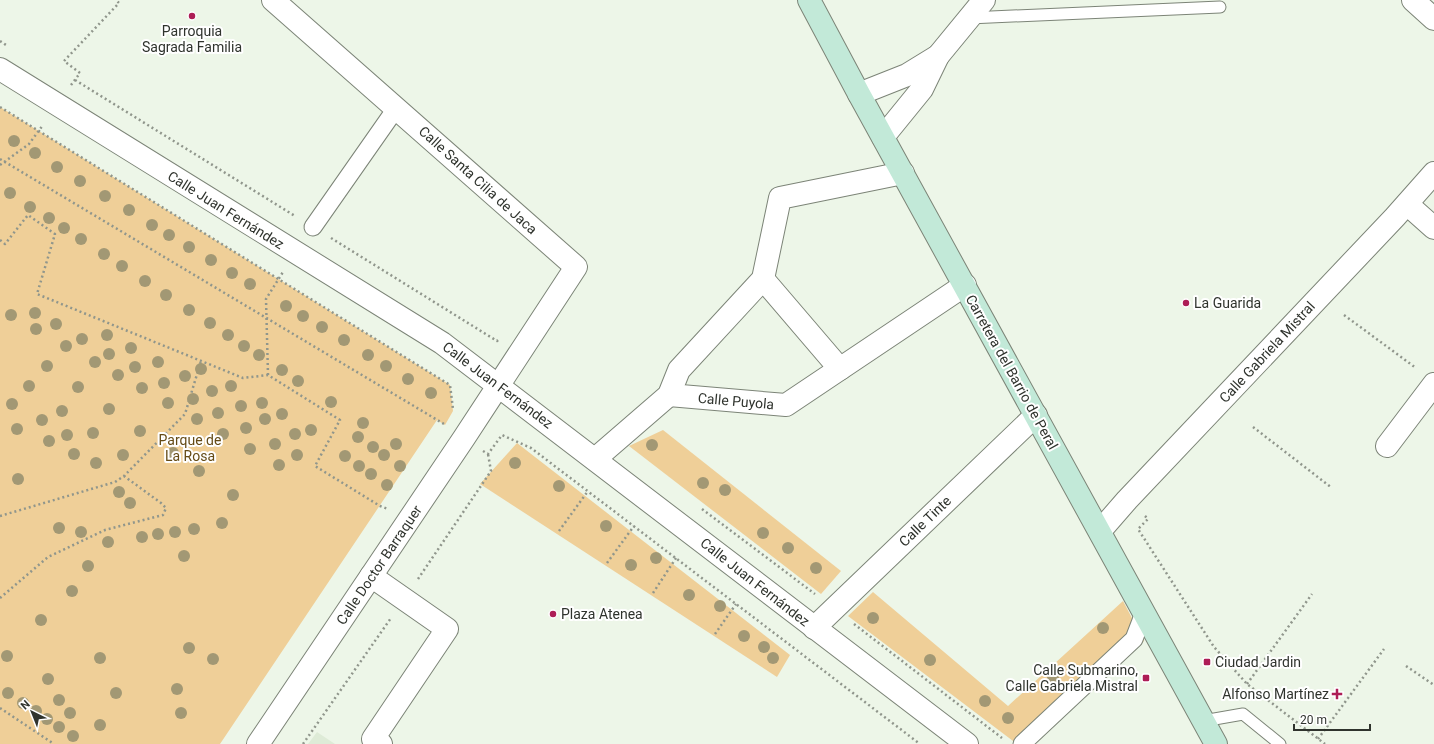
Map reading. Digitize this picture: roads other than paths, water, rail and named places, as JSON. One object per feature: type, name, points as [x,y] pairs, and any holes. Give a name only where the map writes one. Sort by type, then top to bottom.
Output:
[{"type":"main road","name":"Carretera del Barrio de Peral","points":[[809,0],[859,94],[1216,744]]},
{"type":"street","name":"Calle Santa Cilia de Jaca","points":[[273,0],[576,267],[499,385]]},
{"type":"street","points":[[883,137],[922,89],[938,56],[984,0]]},
{"type":"street","points":[[1413,0],[1434,19]]},
{"type":"street","points":[[859,94],[907,75],[938,56]]},
{"type":"street","name":"Calle Juan Fernández","points":[[0,70],[442,343],[499,385],[967,744]]},
{"type":"street","points":[[313,227],[396,107]]},
{"type":"street","points":[[595,459],[669,395],[679,370],[763,279],[780,198],[903,173]]},
{"type":"street","name":"Calle Gabriela Mistral","points":[[1100,531],[1127,500],[1407,204],[1434,173]]},
{"type":"street","points":[[1407,204],[1434,228]]},
{"type":"street","points":[[763,279],[840,370]]},
{"type":"street","name":"Calle Puyola","points":[[669,395],[786,406],[965,285]]},
{"type":"street","points":[[1387,446],[1428,378]]},
{"type":"street","name":"Calle Doctor Barraquer","points":[[258,744],[499,385]]},
{"type":"street","name":"Calle Tinte","points":[[814,628],[1036,415]]},
{"type":"street","points":[[372,576],[447,629],[377,742]]},
{"type":"street","points":[[1022,744],[1134,639],[1144,613]]},
{"type":"lane","points":[[968,18],[1220,7]]},
{"type":"lane","points":[[1204,721],[1243,714],[1280,744]]},
{"type":"place","name":"Parroquia Sagrada Familia","points":[[192,16]]},
{"type":"place","name":"La Guarida","points":[[1186,303]]},
{"type":"place","name":"Plaza Atenea","points":[[553,614]]},
{"type":"place","name":"Ciudad Jardin","points":[[1207,662]]},
{"type":"place","name":"Calle Submarino, Calle Gabriela Mistral","points":[[1146,678]]},
{"type":"place","name":"Alfonso Martínez","points":[[1337,694]]},
{"type":"park label","name":"Parque de La Rosa","points":[[190,448]]}]
